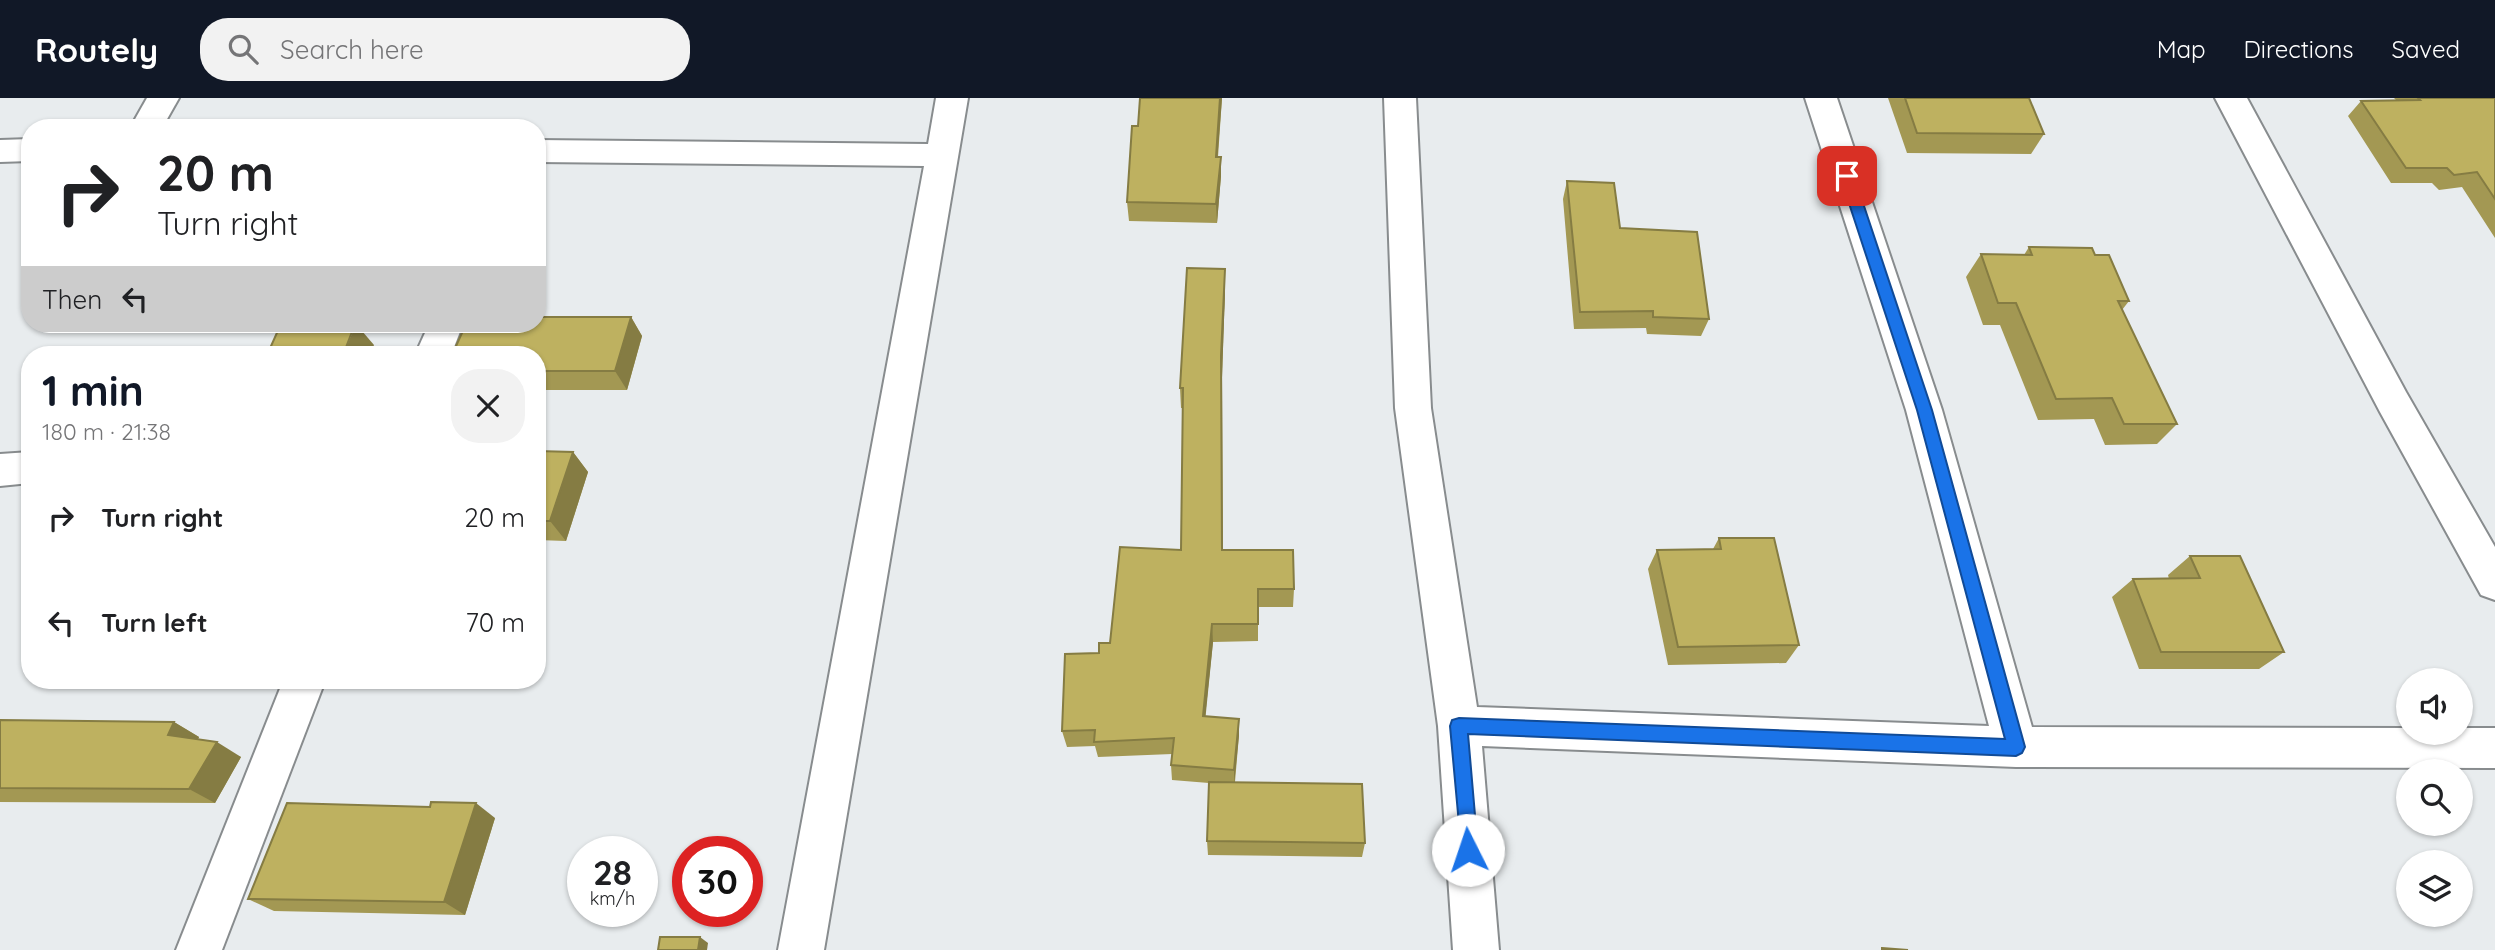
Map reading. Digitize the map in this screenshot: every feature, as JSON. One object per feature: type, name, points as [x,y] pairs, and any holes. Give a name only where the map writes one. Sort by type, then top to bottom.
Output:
[{"type":"street","points":[[151,119],[163,98]]},
{"type":"street","points":[[801,950],[951,98]]},
{"type":"street","points":[[1400,98],[1412,408],[1459,726],[1476,950]]},
{"type":"street","points":[[1821,98],[1924,410],[2016,747]]},
{"type":"street","points":[[2231,98],[2393,402],[2495,583]]},
{"type":"street","points":[[0,151],[21,150]]},
{"type":"street","points":[[546,151],[940,155]]},
{"type":"street","points":[[0,470],[21,468]]},
{"type":"street","points":[[199,950],[301,689]]},
{"type":"street","points":[[1459,726],[2016,747],[2495,748]]},
{"type":"building","points":[[1140,98],[1220,98],[1216,157],[1221,157],[1216,204],[1127,202],[1132,126],[1138,126]]},
{"type":"building","points":[[1905,98],[2029,98],[2044,134],[1917,133]]},
{"type":"building","points":[[2418,98],[2495,98],[2495,199],[2477,172],[2454,175],[2447,168],[2406,168],[2361,101],[2420,100]]},
{"type":"building","points":[[1567,181],[1614,183],[1620,228],[1697,232],[1709,319],[1653,317],[1653,311],[1580,312]]},
{"type":"building","points":[[2029,247],[2092,248],[2095,255],[2109,255],[2129,301],[2118,301],[2177,424],[2124,424],[2112,398],[2056,399],[2016,303],[1998,303],[1981,254],[2032,255]]},
{"type":"building","points":[[1187,268],[1225,269],[1221,356],[1222,550],[1293,550],[1294,589],[1258,589],[1258,624],[1212,624],[1203,716],[1239,719],[1234,770],[1171,765],[1174,738],[1094,742],[1095,730],[1062,731],[1065,654],[1099,653],[1099,643],[1110,643],[1120,547],[1181,550],[1183,388],[1180,388]]},
{"type":"building","points":[[546,317],[631,317],[615,371],[546,371],[546,346],[456,346],[462,333],[546,333]]},
{"type":"building","points":[[277,333],[352,333],[346,346],[271,346]]},
{"type":"building","points":[[546,451],[573,452],[550,521],[546,521]]},
{"type":"building","points":[[1719,538],[1774,538],[1799,645],[1678,647],[1657,550],[1721,549]]},
{"type":"building","points":[[2190,556],[2240,556],[2284,652],[2161,652],[2133,579],[2200,578]]},
{"type":"building","points":[[0,720],[174,722],[168,735],[217,742],[189,789],[0,788]]},
{"type":"building","points":[[1209,782],[1362,784],[1365,843],[1207,841]]},
{"type":"building","points":[[431,802],[476,803],[444,902],[248,899],[287,803],[430,807]]},
{"type":"building","points":[[660,937],[700,937],[698,950],[658,950]]},
{"type":"route","points":[[1468,850],[1459,726],[2016,747],[1924,410],[1847,176]]}]
